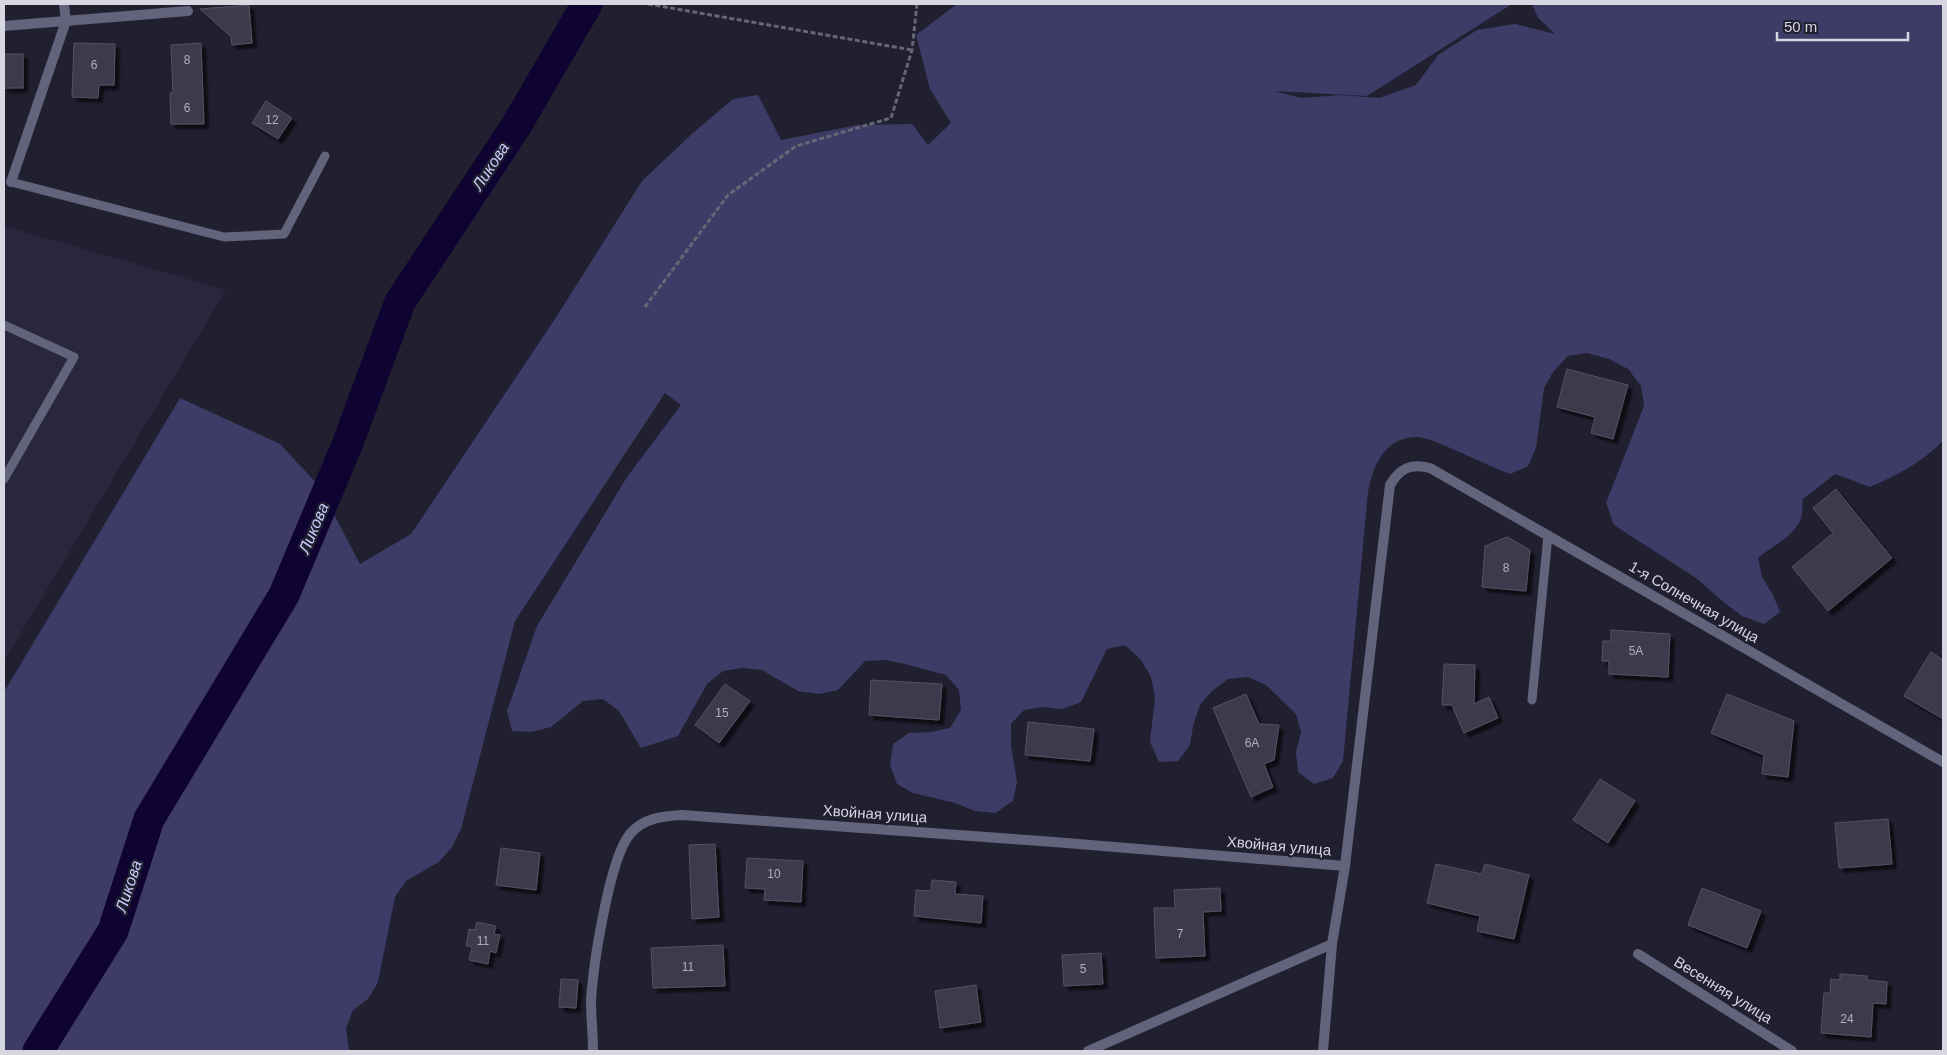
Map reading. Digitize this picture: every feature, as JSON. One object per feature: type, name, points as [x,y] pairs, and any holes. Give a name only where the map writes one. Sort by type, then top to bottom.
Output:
[{"type":"street","points":[[11,182],[66,21],[64,4]]},
{"type":"street","points":[[4,26],[188,11]]},
{"type":"street","name":"1-я Солнечная улица","points":[[1345,866],[1390,485],[1396,475],[1408,468],[1419,465],[1430,468],[1943,762]]},
{"type":"street","name":"Хвойная улица","points":[[594,1051],[591,1001],[602,923],[616,860],[629,834],[643,822],[660,816],[711,817],[1345,866]]},
{"type":"street","points":[[1324,1051],[1332,944],[1345,866]]},
{"type":"street","points":[[1088,1051],[1332,944]]},
{"type":"street","name":"Весенняя улица","points":[[1638,954],[1792,1051]]},
{"type":"lane","points":[[11,182],[224,237],[284,234],[325,156]]},
{"type":"lane","points":[[4,326],[74,357],[4,479]]},
{"type":"lane","points":[[1532,700],[1548,535]]},
{"type":"path","points":[[648,4],[912,50]]},
{"type":"path","points":[[645,307],[728,195],[796,146],[891,118],[912,50],[917,4]]},
{"type":"shaded area","points":[[957,4],[1512,4],[1367,96],[1275,91],[1301,98],[1341,95],[1379,98],[1416,85],[1438,55],[1477,30],[1515,24],[1555,34],[1538,18],[1532,4],[1943,4],[1943,441],[1909,468],[1870,487],[1835,474],[1803,499],[1802,516],[1794,530],[1758,558],[1762,577],[1773,595],[1780,612],[1764,624],[1742,616],[1696,578],[1614,525],[1606,503],[1644,406],[1641,386],[1628,369],[1609,359],[1587,353],[1568,356],[1553,372],[1544,388],[1536,448],[1528,466],[1510,474],[1437,442],[1417,437],[1406,438],[1397,442],[1382,454],[1373,472],[1368,492],[1343,761],[1333,778],[1314,784],[1298,772],[1296,752],[1301,732],[1296,714],[1266,685],[1248,677],[1228,679],[1212,691],[1200,705],[1193,726],[1190,745],[1178,761],[1159,762],[1150,742],[1155,697],[1151,677],[1141,660],[1125,645],[1107,649],[1081,702],[1063,709],[1042,707],[1024,710],[1011,724],[1011,745],[1017,782],[1013,801],[995,813],[975,811],[955,803],[913,793],[897,784],[890,765],[893,744],[909,733],[931,732],[950,728],[961,710],[959,690],[946,675],[885,660],[865,661],[838,690],[819,694],[798,691],[762,670],[742,668],[723,671],[707,684],[678,736],[641,748],[619,711],[603,699],[583,701],[551,727],[531,732],[512,731],[507,711],[537,626],[627,477],[681,405],[665,393],[515,621],[461,829],[452,847],[439,862],[406,881],[395,897],[378,982],[368,999],[353,1010],[346,1028],[349,1051],[4,1051],[4,692],[180,398],[280,444],[319,486],[360,564],[411,534],[555,319],[642,181],[693,133],[733,99],[758,95],[781,140],[857,125],[912,124],[928,145],[951,123],[930,89],[916,35]]},
{"type":"shaded area","points":[[4,226],[226,290],[4,661]]},
{"type":"building","points":[[249,5],[252,43],[232,45],[231,37],[200,9]]},
{"type":"building","points":[[74,43],[115,44],[114,85],[99,85],[98,98],[72,97]]},
{"type":"building","points":[[201,43],[204,124],[171,124],[170,93],[173,93],[171,45]]},
{"type":"building","points":[[4,54],[23,54],[23,88],[4,88]]},
{"type":"building","points":[[266,101],[292,118],[278,139],[252,123]]},
{"type":"building","points":[[1567,369],[1628,385],[1613,439],[1591,433],[1595,417],[1557,407]]},
{"type":"building","points":[[1836,489],[1892,558],[1828,611],[1792,567],[1833,533],[1813,508]]},
{"type":"building","points":[[1507,537],[1530,550],[1526,591],[1482,587],[1485,546]]},
{"type":"building","points":[[1611,630],[1670,634],[1668,677],[1609,674],[1609,661],[1602,661],[1603,641],[1611,641]]},
{"type":"building","points":[[1931,652],[1943,660],[1943,719],[1904,696]]},
{"type":"building","points":[[1444,664],[1475,665],[1474,704],[1489,697],[1498,718],[1464,733],[1452,705],[1442,705]]},
{"type":"building","points":[[871,680],[942,684],[939,720],[869,715]]},
{"type":"building","points":[[725,684],[750,701],[719,743],[695,725]]},
{"type":"building","points":[[1246,694],[1259,724],[1279,725],[1274,760],[1264,764],[1273,787],[1251,797],[1213,708]]},
{"type":"building","points":[[1727,694],[1794,721],[1788,777],[1762,774],[1764,755],[1711,733]]},
{"type":"building","points":[[1028,722],[1094,729],[1090,761],[1025,755]]},
{"type":"building","points":[[1600,779],[1635,801],[1608,843],[1573,820]]},
{"type":"building","points":[[1888,819],[1892,864],[1839,868],[1835,823]]},
{"type":"building","points":[[715,844],[719,917],[692,919],[689,845]]},
{"type":"building","points":[[501,848],[540,853],[536,890],[496,885]]},
{"type":"building","points":[[747,858],[803,861],[801,902],[764,900],[765,889],[745,888]]},
{"type":"building","points":[[1436,864],[1482,874],[1485,864],[1529,875],[1514,939],[1477,931],[1480,916],[1427,903]]},
{"type":"building","points":[[932,880],[956,882],[955,894],[983,896],[981,923],[914,916],[916,890],[931,891]]},
{"type":"building","points":[[1220,888],[1221,911],[1203,912],[1205,956],[1156,958],[1154,908],[1175,908],[1174,890]]},
{"type":"building","points":[[1702,888],[1761,911],[1747,948],[1688,925]]},
{"type":"building","points":[[477,922],[496,926],[494,934],[500,935],[496,953],[490,951],[488,964],[469,960],[472,947],[466,946],[469,929],[475,930]]},
{"type":"building","points":[[723,945],[725,986],[653,988],[651,948]]},
{"type":"building","points":[[1101,953],[1103,984],[1064,986],[1062,955]]},
{"type":"building","points":[[1840,974],[1867,976],[1867,980],[1887,982],[1886,1004],[1873,1003],[1871,1037],[1821,1033],[1824,993],[1830,993],[1831,979],[1840,980]]},
{"type":"building","points":[[561,979],[578,980],[576,1008],[559,1007]]},
{"type":"building","points":[[976,985],[981,1022],[940,1028],[935,991]]},
{"type":"waterway","name":"Ликова","points":[[38,1051],[113,931],[149,819],[284,595],[347,445],[400,302],[516,126],[587,4]]}]
